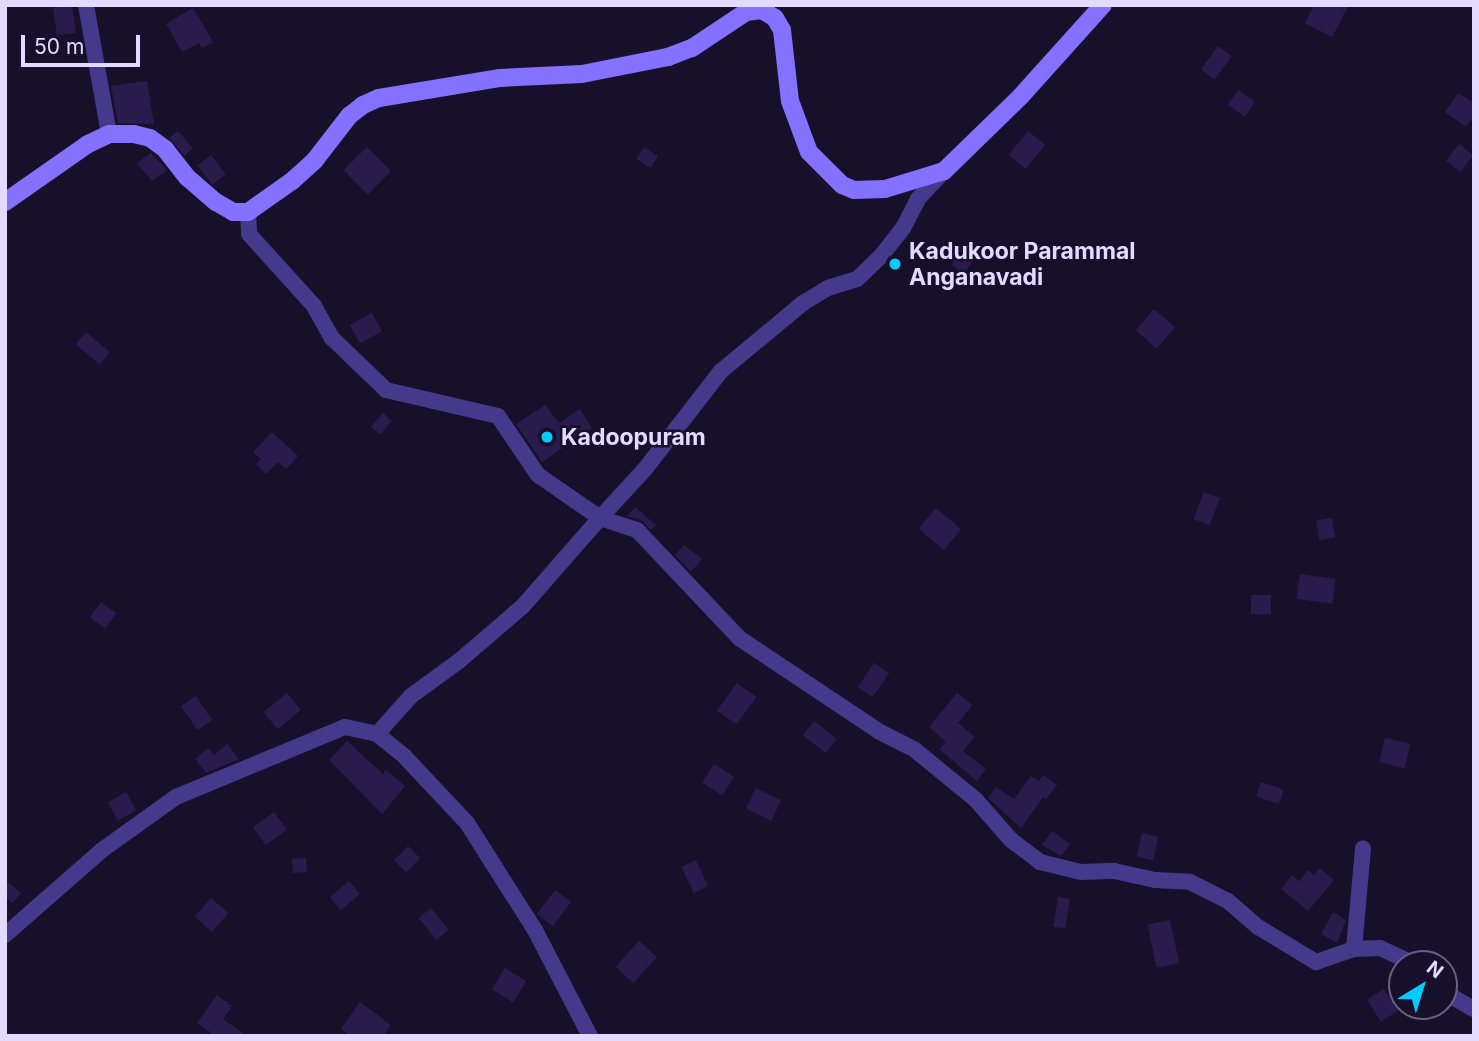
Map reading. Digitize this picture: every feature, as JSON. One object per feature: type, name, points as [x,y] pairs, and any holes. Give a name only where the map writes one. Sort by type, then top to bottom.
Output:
[{"type":"main road","points":[[5,202],[88,144],[109,134],[150,138],[165,149],[200,191],[233,212],[248,212],[292,181],[315,160],[349,116],[379,98],[500,78],[582,74],[668,57],[692,48],[746,12],[761,8],[775,18],[782,30],[793,113],[809,152],[830,176],[854,190],[885,189],[944,171],[1021,96],[1103,5]]},
{"type":"street","points":[[86,5],[109,134]]},
{"type":"street","points":[[377,734],[411,696],[459,661],[523,606],[645,469],[669,434],[721,371],[803,303],[828,288],[857,279],[881,256],[903,228],[918,200],[944,171]]},
{"type":"street","points":[[248,212],[249,234],[314,306],[332,338],[386,390],[498,416],[538,475],[600,517],[637,530],[739,638],[880,732],[915,750],[976,800],[1012,840],[1040,862],[1081,873],[1114,871],[1155,880],[1190,882],[1228,901],[1258,927],[1316,962],[1354,949],[1380,947],[1388,951]]},
{"type":"street","points":[[5,935],[102,850],[176,797],[345,727],[377,734],[405,757],[467,823],[535,930],[590,1036]]},
{"type":"street","points":[[1354,949],[1363,848]]},
{"type":"street","points":[[1458,1000],[1474,1009]]},
{"type":"building","points":[[72,5],[76,33],[57,35],[53,8]]},
{"type":"building","points":[[1314,5],[1349,5],[1332,37],[1305,23]]},
{"type":"building","points":[[193,8],[213,42],[202,48],[199,43],[182,52],[166,24]]},
{"type":"building","points":[[1218,46],[1232,56],[1215,79],[1201,69]]},
{"type":"building","points":[[147,81],[154,124],[118,123],[111,86]]},
{"type":"building","points":[[1238,90],[1255,102],[1245,117],[1228,105]]},
{"type":"building","points":[[1458,93],[1474,103],[1474,115],[1466,127],[1445,112]]},
{"type":"building","points":[[178,131],[193,149],[184,156],[170,138]]},
{"type":"building","points":[[1028,131],[1045,145],[1026,169],[1008,155]]},
{"type":"building","points":[[1459,144],[1473,155],[1460,172],[1446,161]]},
{"type":"building","points":[[367,147],[391,171],[368,194],[344,170]]},
{"type":"building","points":[[644,147],[658,156],[651,168],[636,159]]},
{"type":"building","points":[[151,153],[167,170],[152,181],[137,163]]},
{"type":"building","points":[[211,155],[226,174],[212,184],[198,165]]},
{"type":"building","points":[[961,252],[973,261],[963,274],[951,265]]},
{"type":"building","points":[[1154,309],[1175,327],[1157,349],[1136,330]]},
{"type":"building","points":[[372,313],[382,332],[360,343],[350,325]]},
{"type":"building","points":[[86,332],[110,352],[99,364],[76,344]]},
{"type":"building","name":"Kadoopuram","points":[[545,405],[559,423],[580,409],[592,428],[542,462],[516,424]]},
{"type":"building","points":[[383,413],[392,421],[380,434],[371,426]]},
{"type":"building","points":[[272,432],[298,456],[286,469],[278,462],[266,474],[256,464],[261,459],[253,452]]},
{"type":"building","points":[[1204,492],[1220,498],[1209,525],[1194,519]]},
{"type":"building","points":[[635,507],[656,525],[651,530],[641,520],[627,516]]},
{"type":"building","points":[[936,508],[961,529],[944,550],[919,529]]},
{"type":"building","points":[[1332,518],[1335,538],[1319,540],[1316,521]]},
{"type":"building","points":[[684,545],[702,559],[691,572],[675,555]]},
{"type":"building","points":[[1300,574],[1336,579],[1332,604],[1297,599]]},
{"type":"building","points":[[1251,595],[1271,595],[1271,614],[1251,614]]},
{"type":"building","points":[[101,602],[116,613],[105,629],[90,617]]},
{"type":"building","points":[[874,663],[889,673],[873,697],[858,687]]},
{"type":"building","points":[[737,683],[756,697],[736,725],[717,711]]},
{"type":"building","points":[[287,693],[301,710],[278,729],[264,712]]},
{"type":"building","points":[[957,693],[972,705],[958,723],[975,737],[963,751],[986,769],[977,781],[939,749],[946,742],[929,727]]},
{"type":"building","points":[[196,696],[212,720],[197,730],[181,706]]},
{"type":"building","points":[[814,721],[837,739],[826,753],[803,735]]},
{"type":"building","points":[[1385,738],[1410,744],[1405,768],[1379,762]]},
{"type":"building","points":[[347,741],[383,774],[386,770],[405,786],[382,814],[329,760]]},
{"type":"building","points":[[227,744],[239,759],[206,773],[195,759],[208,748],[214,755]]},
{"type":"building","points":[[714,764],[734,777],[722,796],[702,782]]},
{"type":"building","points":[[1043,775],[1057,785],[1046,799],[1043,797],[1021,828],[988,798],[996,787],[1014,799],[1031,776],[1039,781]]},
{"type":"building","points":[[1261,782],[1284,790],[1279,804],[1256,796]]},
{"type":"building","points":[[756,788],[781,800],[771,821],[746,809]]},
{"type":"building","points":[[126,792],[136,810],[118,821],[108,802]]},
{"type":"building","points":[[274,812],[287,830],[266,845],[253,827]]},
{"type":"building","points":[[1052,831],[1070,844],[1061,856],[1042,845]]},
{"type":"building","points":[[1142,833],[1159,837],[1153,860],[1137,856]]},
{"type":"building","points":[[408,846],[420,858],[406,872],[394,860]]},
{"type":"building","points":[[306,858],[307,872],[293,873],[292,859]]},
{"type":"building","points":[[696,860],[708,886],[694,893],[681,867]]},
{"type":"building","points":[[1320,868],[1334,880],[1308,911],[1281,889],[1292,875],[1299,881],[1308,870],[1314,875]]},
{"type":"building","points":[[5,880],[21,893],[12,903],[5,897]]},
{"type":"building","points":[[349,881],[360,894],[341,910],[330,897]]},
{"type":"building","points":[[555,890],[571,902],[553,926],[537,914]]},
{"type":"building","points":[[1058,897],[1070,899],[1065,929],[1053,927]]},
{"type":"building","points":[[211,898],[228,913],[212,932],[195,917]]},
{"type":"building","points":[[431,908],[449,930],[436,940],[419,918]]},
{"type":"building","points":[[1333,912],[1346,920],[1337,943],[1321,934]]},
{"type":"building","points":[[1170,920],[1179,963],[1157,968],[1148,925]]},
{"type":"building","points":[[639,941],[657,957],[633,983],[616,967]]},
{"type":"building","points":[[505,968],[526,981],[513,1002],[492,989]]},
{"type":"building","points":[[1384,989],[1388,995],[1388,1017],[1381,1022],[1367,1000]]},
{"type":"building","points":[[217,995],[232,1006],[223,1019],[247,1036],[215,1036],[197,1023]]},
{"type":"building","points":[[360,1002],[391,1025],[383,1036],[351,1036],[341,1029]]},
{"type":"place","name":"Kadukoor Parammal Anganavadi","points":[[895,264]]},
{"type":"place","name":"Kadoopuram","points":[[547,437]]}]
